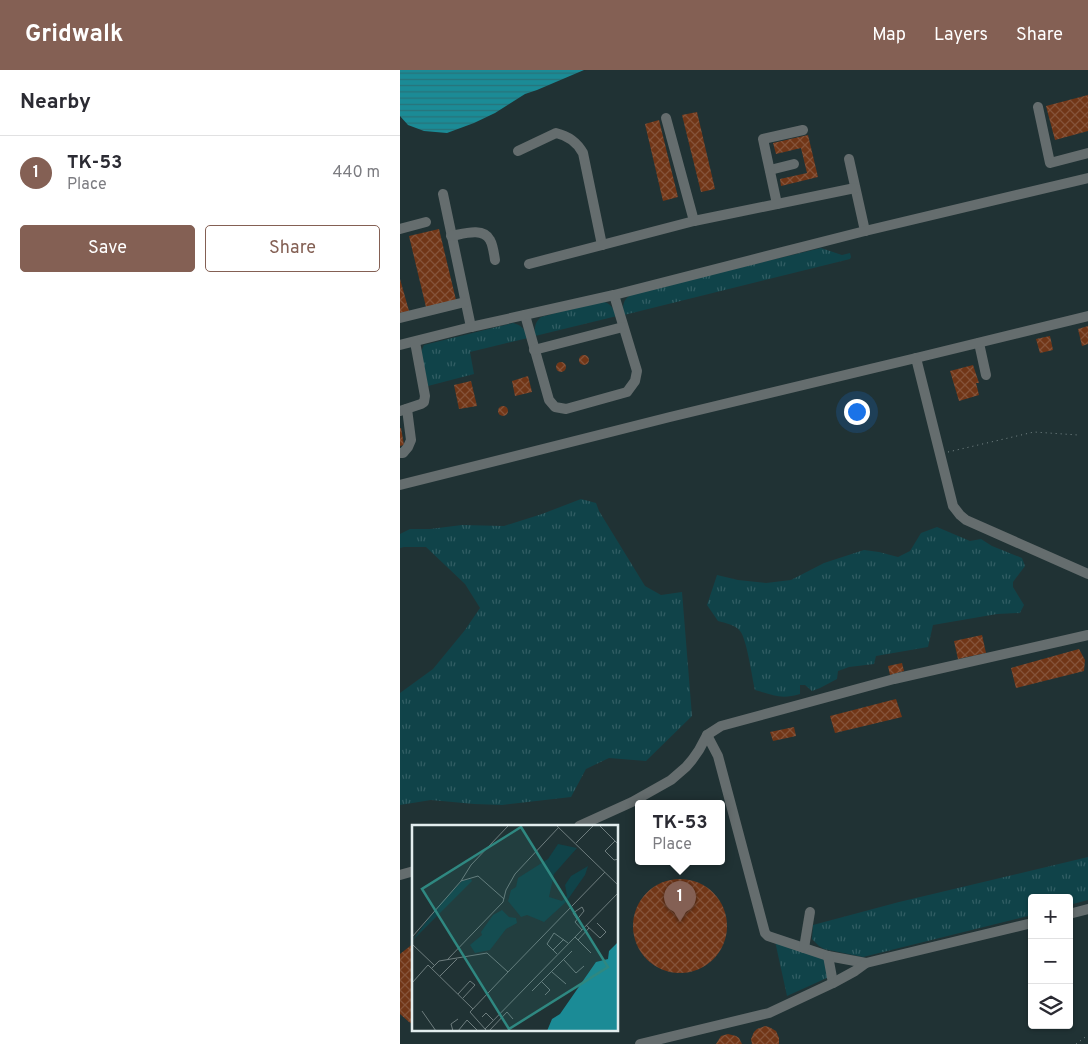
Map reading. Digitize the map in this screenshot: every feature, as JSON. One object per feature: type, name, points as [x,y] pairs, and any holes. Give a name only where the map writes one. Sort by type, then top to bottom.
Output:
[{"type":"street","points":[[1038,107],[1050,162],[1088,153]]},
{"type":"street","points":[[666,118],[694,221]]},
{"type":"street","points":[[777,204],[763,139],[803,130]]},
{"type":"street","points":[[518,151],[556,133],[568,136],[578,144],[583,153],[602,244]]},
{"type":"street","points":[[849,159],[864,232]]},
{"type":"street","points":[[770,170],[794,164]]},
{"type":"street","points":[[400,345],[614,295],[1088,178]]},
{"type":"street","points":[[529,264],[694,221],[855,188]]},
{"type":"street","points":[[442,194],[471,327]]},
{"type":"street","points":[[400,229],[426,222]]},
{"type":"street","points":[[452,236],[471,232],[482,233],[491,240],[495,260]]},
{"type":"street","points":[[525,315],[549,400],[555,407],[566,409],[627,392],[635,381],[637,371],[614,295]]},
{"type":"street","points":[[400,318],[465,302]]},
{"type":"street","points":[[400,485],[670,417],[1088,316]]},
{"type":"street","points":[[534,350],[623,327]]},
{"type":"street","points":[[400,453],[403,453],[411,440],[403,410],[421,404],[424,402],[425,396],[415,342]]},
{"type":"street","points":[[979,343],[986,375]]},
{"type":"street","points":[[916,358],[953,506],[960,515],[966,520],[1088,574]]},
{"type":"street","points":[[636,800],[671,780],[692,760],[706,734],[721,726],[894,679],[1088,635]]},
{"type":"street","points":[[706,734],[718,756],[765,932],[768,936],[828,956],[866,963]]},
{"type":"street","points":[[581,825],[635,800]]},
{"type":"street","points":[[1073,913],[1088,909]]},
{"type":"street","points":[[804,948],[810,912]]},
{"type":"street","points":[[640,1044],[769,1013],[833,983],[866,963],[1028,924]]},
{"type":"street","points":[[828,956],[833,983]]},
{"type":"path","points":[[940,454],[1034,432],[1078,436]]},
{"type":"path","points":[[1076,1044],[1088,1035]]},
{"type":"green space","points":[[821,248],[842,255],[850,253],[851,257],[850,259],[624,315],[624,303],[632,294]]},
{"type":"green space","points":[[601,301],[613,308],[617,316],[535,336],[535,325],[541,317]]},
{"type":"green space","points":[[513,323],[523,328],[528,338],[470,352],[474,374],[428,386],[421,352],[424,345]]},
{"type":"green space","points":[[581,499],[596,503],[645,586],[661,595],[682,592],[692,716],[646,761],[609,758],[586,769],[571,797],[502,805],[431,800],[400,805],[400,693],[433,669],[465,630],[480,608],[465,584],[426,547],[400,548],[400,534],[410,529],[430,529],[462,525],[504,526]]},
{"type":"green space","points":[[937,527],[970,541],[981,539],[992,546],[1022,558],[1025,566],[1013,582],[1013,587],[1024,605],[1020,613],[997,614],[933,625],[928,647],[876,656],[874,664],[849,667],[838,671],[837,679],[812,691],[805,685],[800,685],[800,694],[782,697],[755,690],[743,635],[736,627],[718,621],[707,605],[717,575],[738,580],[766,583],[791,580],[824,563],[864,550],[898,557],[910,551],[921,533]]},
{"type":"green space","points":[[1088,857],[1088,900],[1073,904],[1073,894],[1028,894],[1028,916],[863,957],[824,949],[812,939],[813,925],[899,902]]},
{"type":"green space","points":[[775,941],[824,959],[829,977],[787,996]]},
{"type":"water","points":[[400,70],[584,70],[525,94],[495,113],[447,133],[424,131],[408,125],[400,116]]},
{"type":"building","points":[[1088,95],[1088,131],[1055,140],[1046,106]]},
{"type":"building","points":[[697,112],[715,189],[701,192],[682,115]]},
{"type":"building","points":[[659,120],[678,197],[663,201],[645,124]]},
{"type":"building","points":[[808,135],[818,177],[781,186],[780,179],[807,173],[801,148],[776,154],[773,143]]},
{"type":"building","points":[[439,229],[456,300],[426,307],[409,236]]},
{"type":"building","points":[[400,279],[409,311],[400,313]]},
{"type":"building","points":[[1088,326],[1088,344],[1082,346],[1078,329]]},
{"type":"building","points":[[1050,336],[1053,350],[1040,353],[1036,339]]},
{"type":"building","points":[[584,355],[589,360],[584,365],[579,360]]},
{"type":"building","points":[[561,362],[566,367],[561,372],[556,367]]},
{"type":"building","points":[[973,365],[979,383],[976,383],[979,395],[959,401],[950,371]]},
{"type":"building","points":[[528,376],[532,392],[515,396],[512,381]]},
{"type":"building","points":[[471,381],[477,406],[459,409],[454,385]]},
{"type":"building","points":[[503,406],[508,411],[503,416],[498,411]]},
{"type":"building","points":[[400,428],[404,445],[400,446]]},
{"type":"building","points":[[982,635],[986,653],[958,659],[954,641]]},
{"type":"building","points":[[1079,649],[1085,660],[1084,671],[1016,688],[1011,668]]},
{"type":"building","points":[[902,663],[904,671],[890,675],[888,666]]},
{"type":"building","points":[[896,699],[902,717],[835,733],[830,716]]},
{"type":"building","points":[[794,727],[796,736],[773,741],[770,732]]},
{"type":"building","points":[[680,879],[698,883],[713,893],[723,908],[727,926],[723,944],[713,959],[698,969],[680,973],[662,969],[647,959],[637,944],[633,926],[637,908],[647,893],[662,883]]},
{"type":"building","points":[[412,945],[412,1024],[400,1014],[400,954]]},
{"type":"building","points":[[765,1026],[776,1031],[779,1044],[752,1044],[751,1039],[754,1032]]},
{"type":"building","points":[[728,1034],[739,1038],[742,1044],[716,1044],[721,1036]]},
{"type":"place","name":"TK-53","points":[[680,922]]}]
